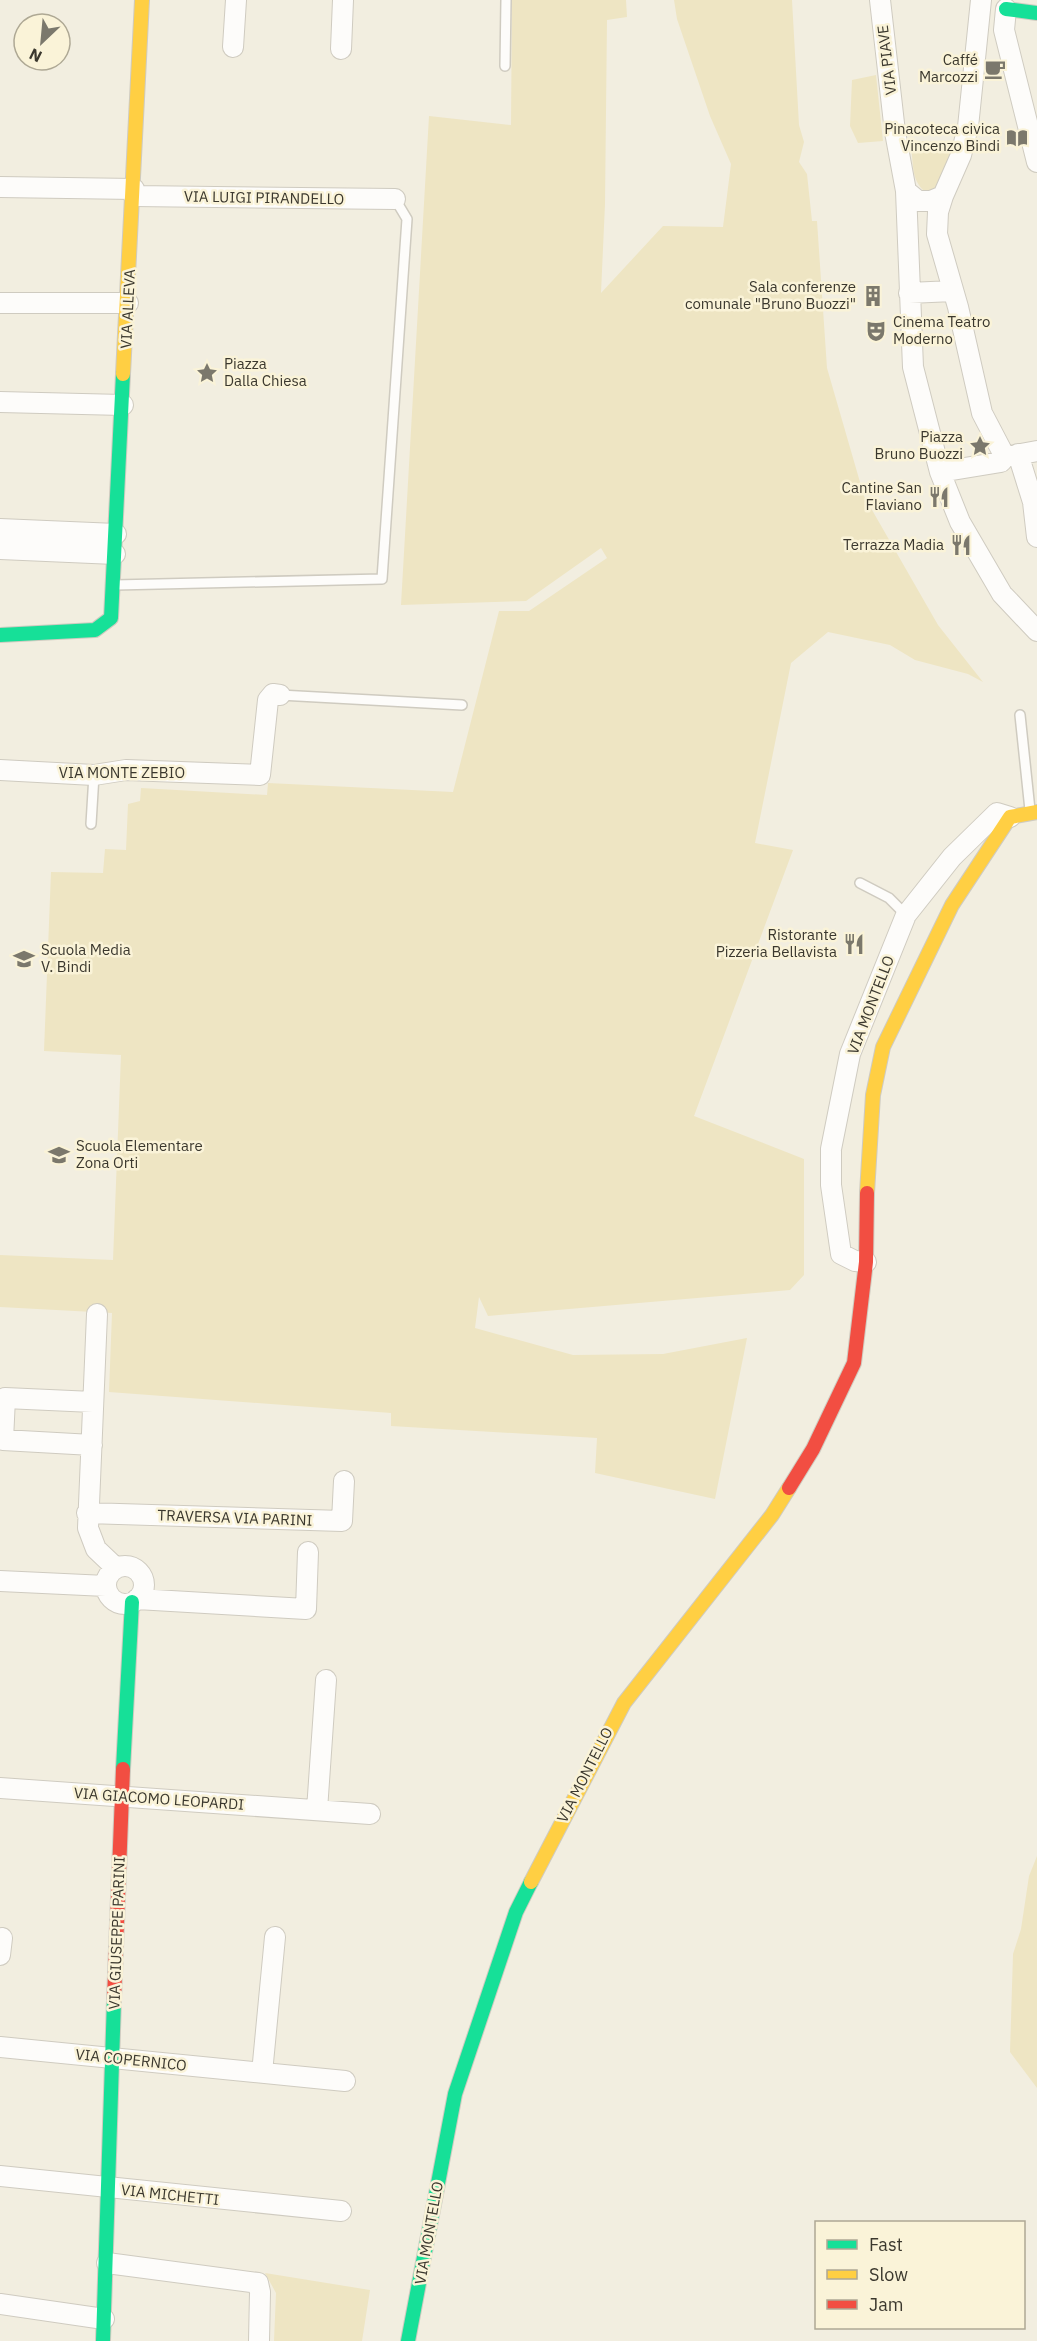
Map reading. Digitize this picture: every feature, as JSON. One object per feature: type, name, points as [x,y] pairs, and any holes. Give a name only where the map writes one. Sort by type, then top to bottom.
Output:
[{"type":"main road","name":"VIA ALLEVA","points":[[0,635],[95,630],[111,618],[142,0]]},
{"type":"main road","points":[[1003,3],[1037,13]]},
{"type":"main road","name":"VIA MONTELLO","points":[[408,2341],[455,2094],[516,1912],[624,1703],[772,1515],[813,1449],[854,1363],[866,1262],[867,1184],[873,1095],[883,1047],[952,905],[1010,817],[1034,812]]},
{"type":"main road","name":"VIA GIUSEPPE PARINI","points":[[103,2341],[121,1796],[135,1600]]},
{"type":"street","points":[[233,47],[236,0]]},
{"type":"street","points":[[341,49],[343,0]]},
{"type":"street","name":"VIA PIAVE","points":[[880,0],[895,132],[906,191]]},
{"type":"street","points":[[981,0],[968,127],[961,155],[943,196],[937,234],[982,413],[1020,454],[1033,502],[1037,537]]},
{"type":"street","points":[[976,54],[987,27],[1003,3]]},
{"type":"street","points":[[1003,3],[1004,30],[1037,162]]},
{"type":"street","name":"VIA LUIGI PIRANDELLO","points":[[0,187],[134,193],[395,199]]},
{"type":"street","points":[[906,191],[918,201],[932,201],[943,196]]},
{"type":"street","points":[[906,191],[913,367],[940,472],[960,522],[1002,594],[1037,631]]},
{"type":"street","points":[[909,292],[953,291]]},
{"type":"street","points":[[0,303],[128,303]]},
{"type":"street","points":[[0,402],[123,405]]},
{"type":"street","points":[[940,472],[1001,462],[1020,454]]},
{"type":"street","points":[[0,529],[116,534]]},
{"type":"street","points":[[0,549],[115,554]]},
{"type":"street","name":"VIA MONTE ZEBIO","points":[[0,770],[94,776],[126,770],[260,775],[268,700],[273,694],[280,695]]},
{"type":"street","name":"VIA MONTELLO","points":[[866,1262],[855,1261],[841,1254],[831,1185],[831,1149],[850,1054],[906,915],[952,858],[997,813],[1010,817]]},
{"type":"street","points":[[97,1314],[88,1528],[92,1541],[102,1557],[116,1568]]},
{"type":"street","points":[[92,1445],[3,1440],[5,1398],[93,1402]]},
{"type":"street","name":"TRAVERSA VIA PARINI","points":[[87,1513],[342,1521],[345,1481]]},
{"type":"street","name":"TRAVERSA VIA PARINI","points":[[135,1600],[306,1609],[308,1552]]},
{"type":"street","points":[[128,1566],[139,1571],[144,1582],[135,1600],[115,1601],[106,1586],[108,1576],[116,1568],[128,1566]]},
{"type":"street","points":[[0,1581],[106,1586]]},
{"type":"street","points":[[317,1810],[326,1680]]},
{"type":"street","name":"VIA GIACOMO LEOPARDI","points":[[0,1788],[370,1814]]},
{"type":"street","points":[[262,2073],[275,1938]]},
{"type":"street","name":"VIA COPERNICO","points":[[0,2047],[345,2081]]},
{"type":"street","name":"VIA MICHETTI","points":[[0,2176],[109,2189],[341,2211]]},
{"type":"street","points":[[107,2263],[258,2283],[260,2292],[259,2341]]},
{"type":"street","points":[[0,2304],[104,2319]]},
{"type":"lane","points":[[505,66],[506,0]]},
{"type":"lane","points":[[113,585],[382,579],[386,494],[407,219],[395,199]]},
{"type":"lane","name":"VIA MONTE ZEBIO","points":[[280,695],[462,705]]},
{"type":"lane","points":[[1020,715],[1034,812]]},
{"type":"lane","points":[[91,824],[94,776]]},
{"type":"lane","points":[[861,883],[889,898],[906,915]]},
{"type":"shaded area","points":[[512,0],[626,0],[627,17],[607,20],[605,204],[601,293],[663,226],[723,227],[731,164],[710,116],[677,19],[674,0],[792,0],[799,125],[804,142],[799,162],[807,174],[812,221],[817,221],[827,368],[864,496],[938,625],[983,682],[968,674],[915,660],[890,645],[828,632],[791,663],[755,843],[793,850],[694,1116],[804,1159],[804,1275],[790,1290],[488,1316],[479,1297],[475,1328],[573,1355],[663,1354],[747,1338],[715,1499],[595,1473],[597,1438],[391,1426],[391,1413],[109,1392],[112,1313],[0,1307],[0,1255],[113,1260],[121,1055],[44,1051],[51,872],[103,873],[105,849],[126,850],[128,804],[140,801],[141,788],[267,795],[268,783],[453,792],[499,611],[529,611],[607,558],[601,548],[526,601],[401,605],[429,116],[511,125]]},
{"type":"shaded area","points":[[876,75],[883,141],[858,143],[850,126],[852,80]]},
{"type":"shaded area","points":[[923,141],[954,143],[942,179],[938,186],[927,193],[916,179],[911,148]]},
{"type":"shaded area","points":[[1037,1856],[1037,2088],[1010,2052],[1013,1954],[1021,1929],[1029,1876]]},
{"type":"shaded area","points":[[265,2273],[370,2290],[362,2341],[274,2341],[276,2293]]},
{"type":"traffic: fast","points":[[1006,9],[1037,13]]},
{"type":"traffic: fast","points":[[0,635],[95,630],[111,618],[123,374]]},
{"type":"traffic: fast","points":[[123,1769],[132,1602]]},
{"type":"traffic: fast","points":[[408,2341],[455,2094],[516,1912],[531,1882]]},
{"type":"traffic: fast","points":[[103,2341],[114,2000]]},
{"type":"traffic: slow","points":[[123,374],[142,0]]},
{"type":"traffic: slow","points":[[867,1193],[873,1095],[883,1047],[952,905],[1010,817],[1037,812]]},
{"type":"traffic: slow","points":[[531,1882],[624,1703],[772,1515],[789,1488]]},
{"type":"traffic: jam","points":[[789,1488],[813,1449],[854,1363],[866,1262],[867,1193]]},
{"type":"traffic: jam","points":[[114,2000],[123,1769]]},
{"type":"place","name":"Caffé Marcozzi","points":[[995,69]]},
{"type":"place","name":"Pinacoteca civica Vincenzo Bindi","points":[[1017,138]]},
{"type":"place","name":"Sala conferenze comunale \"Bruno Buozzi\"","points":[[873,296]]},
{"type":"place","name":"Cinema Teatro Moderno","points":[[876,331]]},
{"type":"place","name":"Piazza Dalla Chiesa","points":[[207,373]]},
{"type":"place","name":"Piazza Bruno Buozzi","points":[[980,446]]},
{"type":"place","name":"Cantine San Flaviano","points":[[939,497]]},
{"type":"place","name":"Terrazza Madia","points":[[961,545]]},
{"type":"place","name":"Ristorante Pizzeria Bellavista","points":[[854,944]]},
{"type":"place","name":"Scuola Media V. Bindi","points":[[24,959]]},
{"type":"place","name":"Scuola Elementare Zona Orti","points":[[59,1155]]}]
